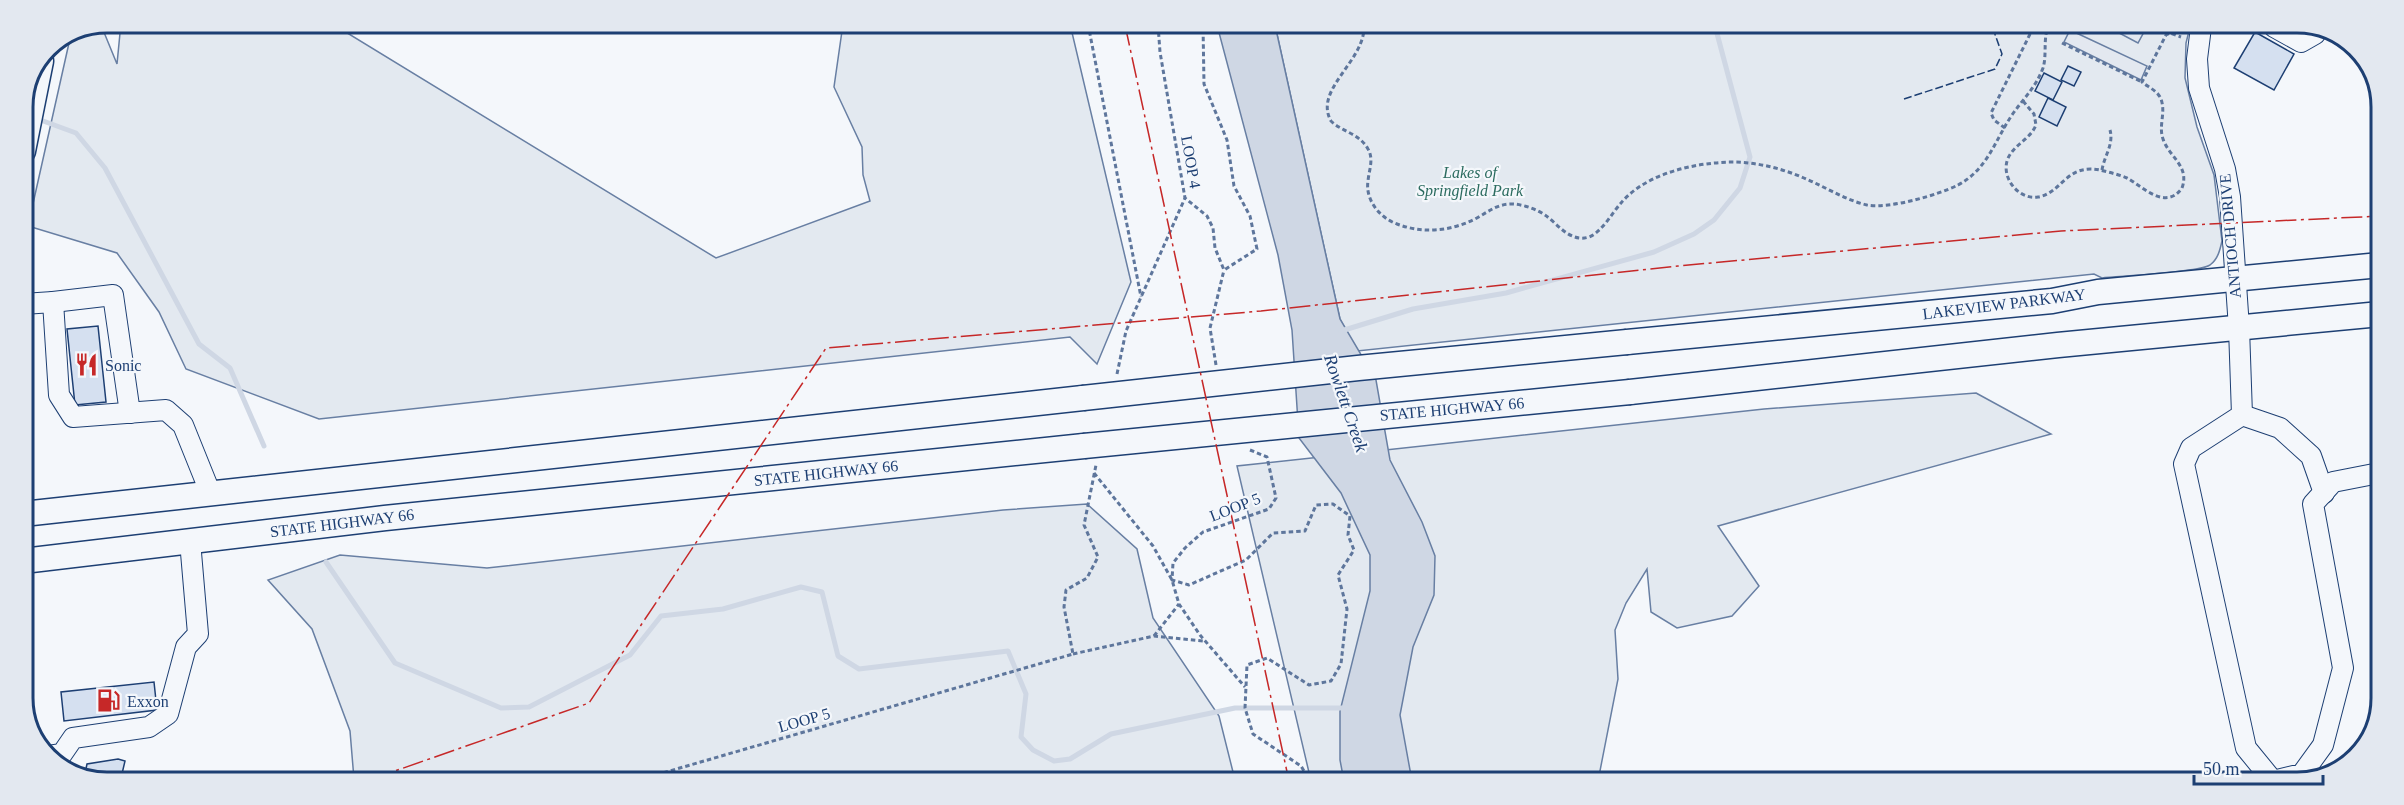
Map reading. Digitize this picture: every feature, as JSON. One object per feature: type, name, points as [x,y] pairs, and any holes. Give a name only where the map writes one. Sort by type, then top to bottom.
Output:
[{"type":"main road","name":"LAKEVIEW PARKWAY","points":[[210,492],[380,476],[1358,368],[2052,301],[2098,292],[2234,278],[2371,267]]},
{"type":"main road","points":[[2239,328],[2371,315]]},
{"type":"main road","name":"STATE HIGHWAY 66","points":[[33,560],[385,518],[2239,328]]},
{"type":"main road","points":[[33,513],[210,492]]},
{"type":"street","name":"ANTIOCH DRIVE","points":[[2200,33],[2197,75],[2200,94],[2225,169],[2228,188],[2239,328],[2242,415]]},
{"type":"street","points":[[2285,33],[2301,42],[2313,35]]},
{"type":"street","points":[[33,303],[113,295],[130,413]]},
{"type":"street","points":[[53,302],[59,395],[73,417],[166,410],[183,425],[210,492]]},
{"type":"street","points":[[2266,772],[2246,748],[2184,464],[2191,448],[2242,415],[2280,428],[2311,456],[2324,493]]},
{"type":"street","points":[[2304,772],[2323,745],[2343,668],[2313,504],[2333,482],[2371,475]]},
{"type":"street","points":[[59,754],[62,754],[74,738],[149,727],[168,714],[186,647],[198,634],[190,541]]},
{"type":"path","points":[[1090,33],[1141,298]]},
{"type":"path","name":"LOOP 4","points":[[1159,33],[1185,198],[1207,216],[1213,228],[1215,248],[1224,270]]},
{"type":"path","points":[[1203,33],[1204,84],[1227,140],[1234,186],[1250,216],[1257,249],[1224,270],[1210,328],[1218,375]]},
{"type":"path","points":[[1364,33],[1359,49],[1327,100],[1327,112],[1335,125],[1354,134],[1367,147],[1371,164],[1369,197],[1375,207],[1394,223],[1421,230],[1449,228],[1473,220],[1498,206],[1513,204],[1544,214],[1568,235],[1586,237],[1598,231],[1622,202],[1638,188],[1674,172],[1718,163],[1757,164],[1782,170],[1868,205],[1889,204],[1935,194],[1966,180],[1990,155],[2005,128],[2033,89],[2043,69],[2044,41],[2047,33]]},
{"type":"path","points":[[2005,128],[1994,120],[1991,112],[2030,33]]},
{"type":"path","points":[[2142,82],[2166,35],[2175,34],[2182,38],[2182,41]]},
{"type":"path","points":[[2023,101],[2034,114],[2036,125],[2029,136],[2013,150],[2006,166],[2009,180],[2019,192],[2038,197],[2078,172],[2088,169],[2102,170],[2122,176],[2148,193],[2164,198],[2171,197],[2182,188],[2185,178],[2182,166],[2161,136],[2163,111],[2158,94],[2142,82],[2062,43]]},
{"type":"path","points":[[2102,170],[2112,140],[2110,130]]},
{"type":"path","name":"LOOP 5","points":[[1172,580],[1173,563],[1185,548],[1203,532],[1269,509],[1276,498],[1267,457],[1248,450]]},
{"type":"path","points":[[1094,473],[1153,546],[1172,580],[1179,604],[1205,642],[1246,688]]},
{"type":"path","points":[[1172,580],[1188,585],[1246,560],[1273,533],[1305,531],[1316,505],[1333,504],[1350,516],[1348,535],[1354,550],[1338,575],[1347,609],[1341,664],[1331,681],[1309,685],[1267,658],[1247,665],[1245,708],[1253,734],[1301,766],[1305,772]]},
{"type":"path","points":[[1154,636],[1179,604]]},
{"type":"path","points":[[1073,654],[1154,636],[1205,642]]},
{"type":"path","name":"LOOP 5","points":[[666,772],[1042,663]]},
{"type":"green space","points":[[104,33],[117,64],[120,33],[347,33],[716,258],[870,201],[863,175],[862,147],[834,87],[842,33],[1072,33],[1131,282],[1097,364],[1070,337],[319,419],[186,369],[159,312],[117,253],[33,228],[33,204],[69,44],[92,34]]},
{"type":"green space","name":"Lakes of Springfield Park","points":[[1277,33],[2188,33],[2185,78],[2197,127],[2214,175],[2222,241],[2213,263],[2202,268],[2102,278],[2094,274],[1357,351],[1340,319]]},
{"type":"green space","points":[[1976,393],[2051,434],[1718,526],[1759,586],[1732,616],[1677,628],[1651,612],[1647,569],[1626,603],[1615,630],[1618,679],[1600,772],[1309,772],[1237,466],[1764,409]]},
{"type":"green space","points":[[1087,504],[1137,549],[1153,618],[1219,716],[1233,772],[353,772],[350,731],[312,629],[268,580],[340,555],[487,568],[1003,510]]},
{"type":"shaded area","points":[[2068,33],[2076,33],[2147,66],[2141,80],[2064,42]]},
{"type":"shaded area","points":[[2119,33],[2143,33],[2138,43]]},
{"type":"water","name":"Rowlett Creek","points":[[1219,33],[1277,33],[1340,319],[1376,380],[1390,460],[1422,522],[1435,556],[1434,595],[1413,647],[1400,715],[1410,772],[1342,772],[1340,760],[1340,711],[1370,591],[1370,555],[1341,493],[1299,438],[1292,330],[1278,255]]},
{"type":"building","points":[[2254,33],[2294,54],[2274,90],[2234,68]]},
{"type":"building","points":[[2068,66],[2081,72],[2074,86],[2061,80]]},
{"type":"building","points":[[2044,73],[2062,82],[2053,100],[2035,91]]},
{"type":"building","points":[[2048,98],[2066,107],[2057,126],[2039,117]]},
{"type":"building","name":"Sonic","points":[[98,326],[106,402],[75,405],[67,329]]},
{"type":"building","name":"Exxon","points":[[154,682],[157,710],[64,721],[61,692]]},
{"type":"building","points":[[118,759],[125,761],[122,772],[92,771],[86,769],[87,764]]},
{"type":"waterway","points":[[1341,331],[1413,309],[1506,293],[1654,252],[1694,234],[1714,220],[1740,188],[1750,157],[1717,33]]},
{"type":"waterway","points":[[35,118],[76,133],[105,168],[199,344],[230,368],[264,446]]},
{"type":"waterway","points":[[326,562],[395,663],[501,708],[529,707],[630,655],[661,616],[723,609],[801,587],[822,592],[838,656],[859,669],[1008,651],[1026,694],[1021,737],[1033,750],[1054,761],[1070,759],[1111,734],[1235,708],[1347,708]]},
{"type":"fence","points":[[1904,99],[1995,69],[2002,54],[1994,33]]},
{"type":"power","points":[[1127,33],[1287,772]]},
{"type":"power","points":[[392,772],[589,703],[826,348],[1261,311],[1678,266],[2061,231],[2371,216]]},
{"type":"place","name":"Sonic","points":[[87,365]]},
{"type":"place","name":"Exxon","points":[[109,701]]}]
